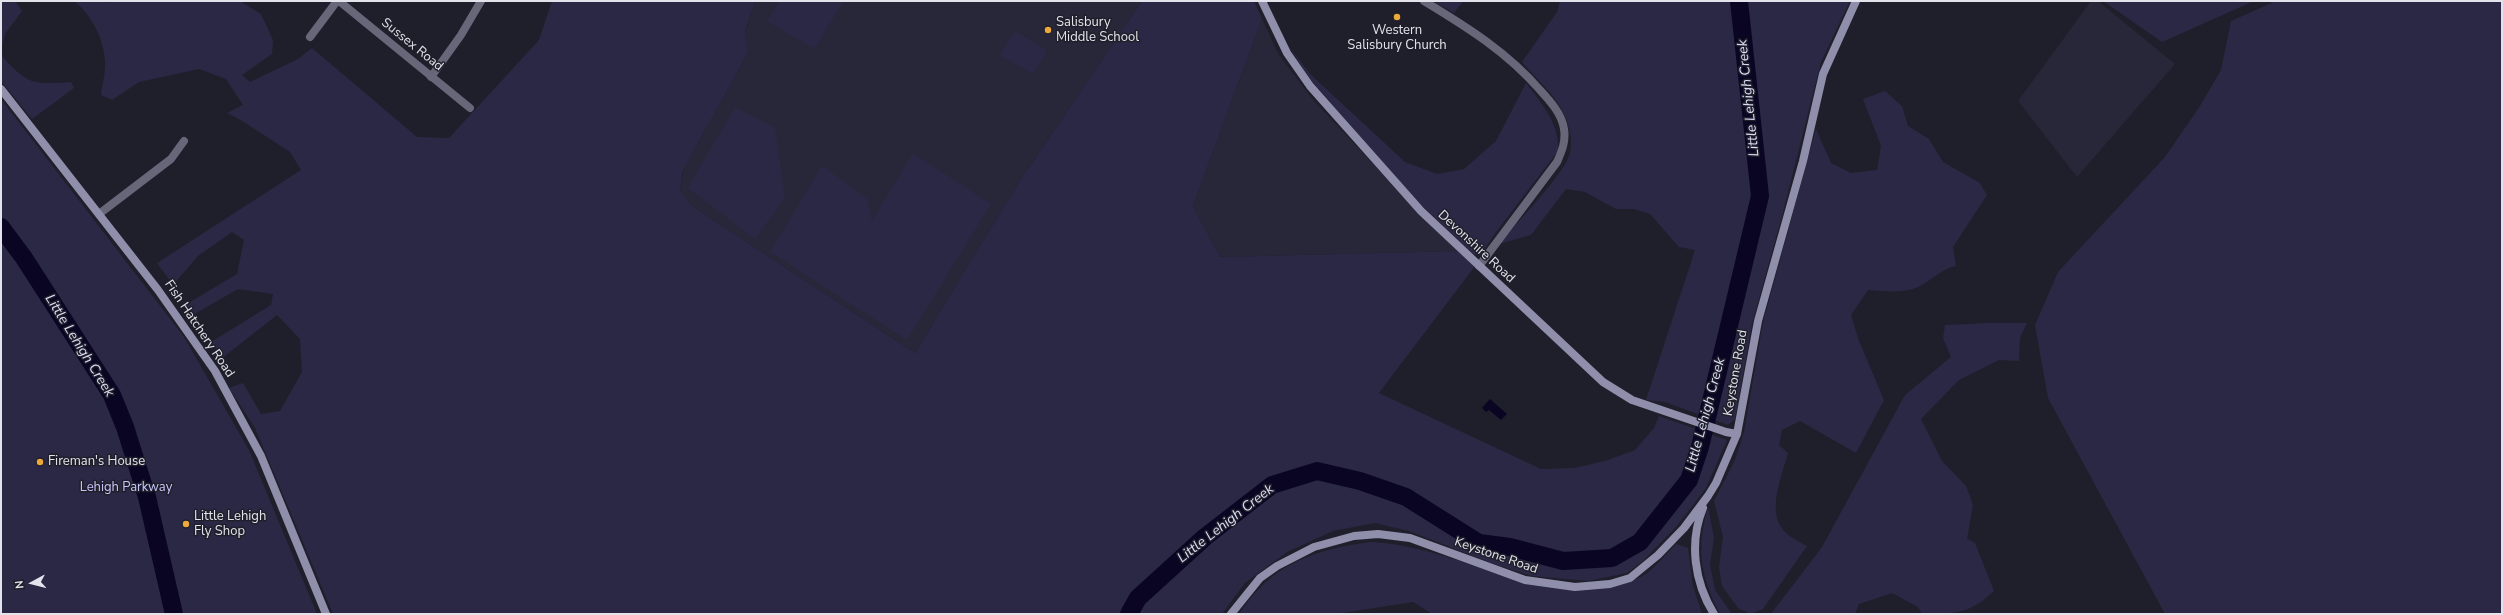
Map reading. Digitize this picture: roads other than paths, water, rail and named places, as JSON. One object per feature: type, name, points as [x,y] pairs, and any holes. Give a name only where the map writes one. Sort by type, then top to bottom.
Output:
[{"type":"street","points":[[310,37],[338,1]]},
{"type":"street","name":"Sussex Road","points":[[338,1],[470,108]]},
{"type":"street","points":[[431,77],[461,35],[481,1]]},
{"type":"street","name":"Devonshire Road","points":[[1262,1],[1286,53],[1310,86],[1421,211],[1603,382],[1632,400],[1726,432],[1737,434]]},
{"type":"street","points":[[1424,1],[1475,32],[1516,65],[1554,107],[1564,129],[1562,150],[1557,162],[1479,266]]},
{"type":"street","name":"Keystone Road","points":[[1230,614],[1260,578],[1295,556],[1334,541],[1378,534],[1410,538],[1540,584],[1575,587],[1610,584],[1630,578],[1646,566],[1684,528],[1708,496],[1716,483],[1737,434],[1758,321],[1803,161],[1823,74],[1856,1]]},
{"type":"street","name":"Fish Hatchery Road","points":[[1,89],[158,290],[202,351],[227,392],[261,456],[326,614]]},
{"type":"street","points":[[99,214],[171,159],[184,141]]},
{"type":"street","points":[[1708,496],[1697,523],[1695,560],[1704,594],[1714,614]]},
{"type":"waterway","name":"Little Lehigh Creek","points":[[1129,614],[1138,598],[1205,537],[1272,485],[1317,471],[1360,481],[1406,497],[1479,543],[1510,547],[1563,561],[1612,558],[1640,542],[1689,480],[1700,447],[1760,196],[1739,1]]},
{"type":"waterway","name":"Little Lehigh Creek","points":[[1,227],[24,258],[112,395],[125,427],[147,497],[174,614]]},
{"type":"place","name":"Western Salisbury Church","points":[[1397,17]]},
{"type":"place","name":"Salisbury Middle School","points":[[1048,30]]},
{"type":"place","name":"Fireman's House","points":[[40,462]]},
{"type":"place","name":"Little Lehigh Fly Shop","points":[[186,524]]},
{"type":"park label","name":"Lehigh Parkway","points":[[126,488]]}]
